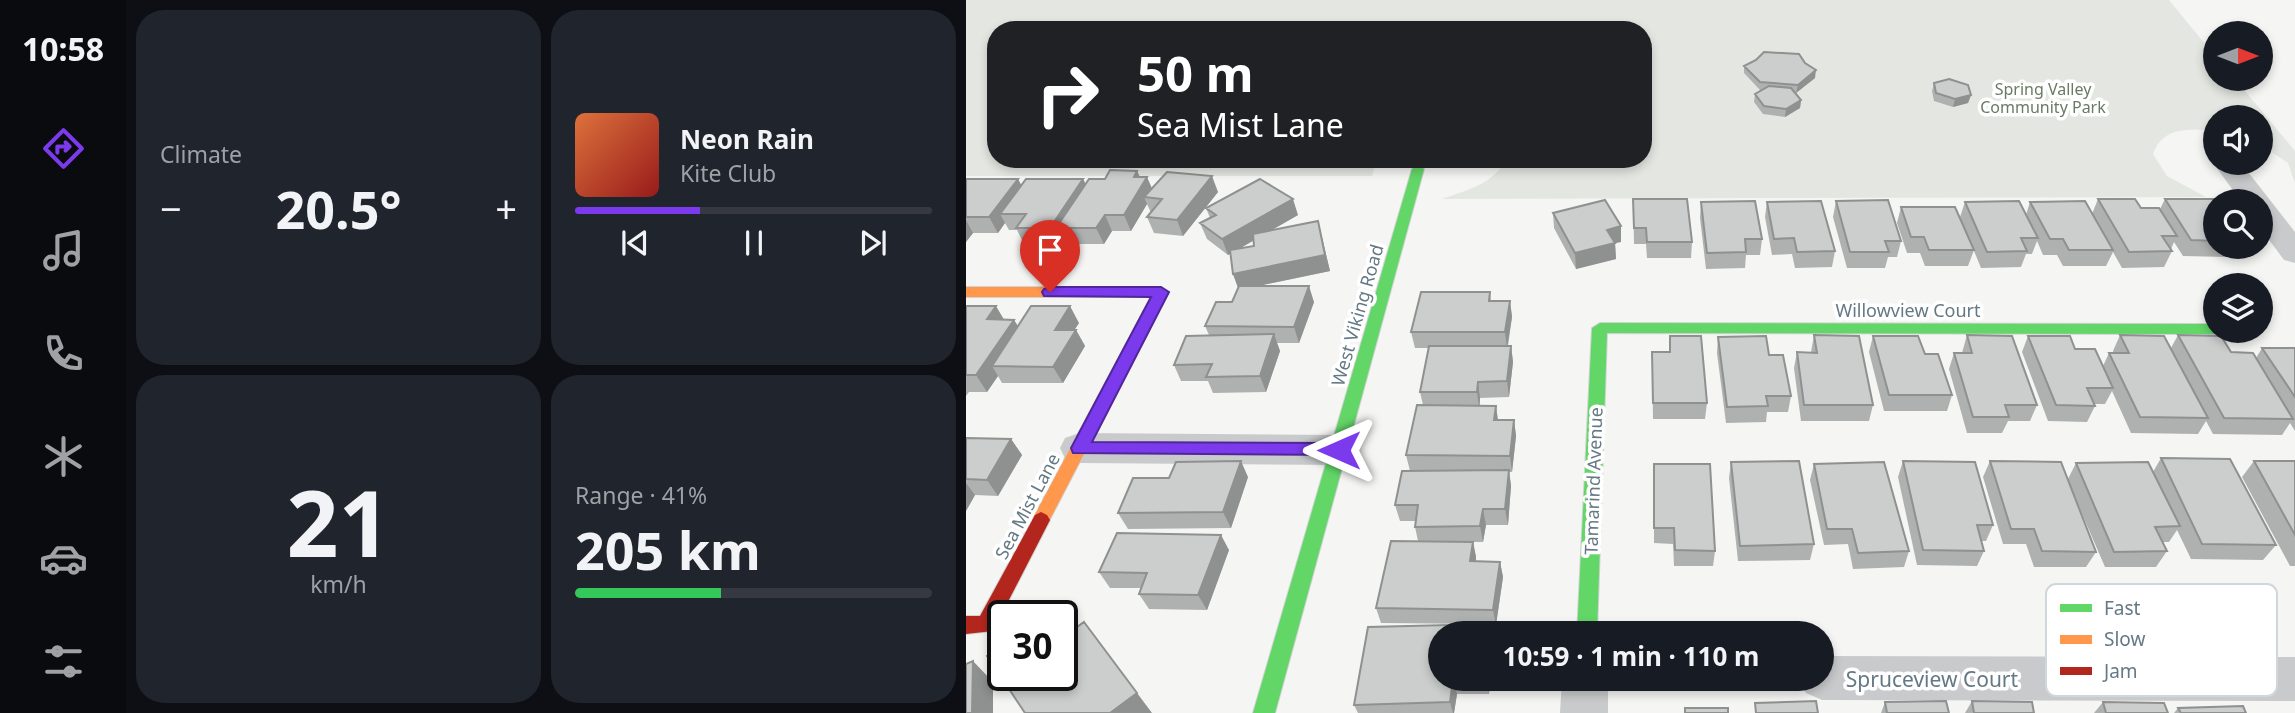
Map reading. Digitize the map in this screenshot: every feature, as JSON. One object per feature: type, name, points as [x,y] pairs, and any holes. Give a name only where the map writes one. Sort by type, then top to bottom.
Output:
[{"type":"street","name":"West Viking Road","points":[[1264,713],[1418,169]]},
{"type":"street","points":[[2236,175],[2247,189]]},
{"type":"street","points":[[2273,224],[2295,253]]},
{"type":"street","name":"Sea Mist Lane","points":[[966,292],[1161,292],[986,625],[966,625]]},
{"type":"street","name":"Willowview Court","points":[[1600,328],[2203,329]]},
{"type":"street","name":"Tamarind Avenue","points":[[1588,621],[1600,328]]},
{"type":"street","points":[[1079,448],[1339,450]]},
{"type":"street","name":"Spruceview Court","points":[[1834,678],[2046,679]]},
{"type":"street","name":"Spruceview Court","points":[[2277,680],[2295,680]]},
{"type":"street","points":[[1584,713],[1585,691]]},
{"type":"green space","name":"Spring Valley Community Park","points":[[966,0],[2169,0],[2203,41],[2203,91],[2245,91],[2257,105],[2203,105],[2203,131],[2178,131],[2163,138],[2158,145],[2153,154],[2167,176],[2203,197],[1442,199],[1470,189],[1501,168],[1652,168],[1652,21],[987,21],[987,168],[1374,168],[1372,176],[966,176]]},
{"type":"green space","name":"Spring Valley Community Park","points":[[2273,125],[2295,151],[2295,183],[2288,163],[2273,153]]},
{"type":"building","points":[[1764,52],[1799,54],[1805,63],[1816,70],[1798,85],[1760,82],[1744,66]]},
{"type":"building","points":[[1949,79],[1968,85],[1971,95],[1955,99],[1936,93],[1934,83]]},
{"type":"building","points":[[1769,86],[1791,88],[1801,100],[1786,109],[1764,106],[1755,94]]},
{"type":"building","points":[[1110,170],[1137,171],[1134,177],[1147,177],[1124,215],[1105,215],[1096,228],[1056,228],[1089,179],[1105,179]]},
{"type":"building","points":[[1167,172],[1212,176],[1177,220],[1147,217],[1162,199],[1144,197]]},
{"type":"building","points":[[966,179],[1018,179],[989,217],[966,217]]},
{"type":"building","points":[[1026,179],[1083,179],[1050,228],[1016,228],[1026,214],[1000,214]]},
{"type":"building","points":[[1260,179],[1293,199],[1222,239],[1200,223],[1216,215],[1206,208]]},
{"type":"building","points":[[1633,199],[1687,199],[1692,242],[1647,242],[1646,228],[1634,228]]},
{"type":"building","points":[[2098,199],[2135,199],[2141,208],[2159,208],[2177,236],[2162,236],[2172,251],[2129,252]]},
{"type":"building","points":[[2165,199],[2203,199],[2203,240],[2191,240]]},
{"type":"building","points":[[1605,200],[1621,226],[1607,230],[1615,243],[1575,253],[1553,213]]},
{"type":"building","points":[[1888,200],[1901,241],[1885,241],[1889,252],[1850,252],[1836,201]]},
{"type":"building","points":[[1755,201],[1762,239],[1745,239],[1746,252],[1707,253],[1701,202]]},
{"type":"building","points":[[1821,201],[1835,251],[1797,252],[1794,238],[1774,239],[1767,202]]},
{"type":"building","points":[[2019,201],[2038,238],[2021,238],[2027,251],[1987,252],[1965,202]]},
{"type":"building","points":[[2085,201],[2113,250],[2069,250],[2063,239],[2050,239],[2030,202]]},
{"type":"building","points":[[1901,207],[1955,207],[1974,250],[1929,250],[1924,237],[1911,237]]},
{"type":"building","points":[[1318,221],[1325,255],[1233,274],[1230,250],[1254,246],[1253,234]]},
{"type":"building","points":[[1239,286],[1309,286],[1294,327],[1205,326],[1216,302],[1232,302]]},
{"type":"building","points":[[1421,292],[1490,292],[1489,301],[1510,301],[1505,332],[1411,332]]},
{"type":"building","points":[[966,306],[996,306],[987,319],[1014,320],[976,375],[966,375]]},
{"type":"building","points":[[1031,306],[1070,306],[1055,330],[1076,330],[1053,367],[992,366]]},
{"type":"building","points":[[1274,334],[1260,376],[1206,377],[1212,364],[1174,365],[1186,336]]},
{"type":"building","points":[[1814,335],[1859,336],[1873,405],[1804,405],[1797,352],[1817,353]]},
{"type":"building","points":[[1967,335],[2012,336],[2037,405],[2005,405],[2009,417],[1973,417],[1954,353],[1972,353]]},
{"type":"building","points":[[2120,335],[2164,336],[2208,418],[2140,417],[2109,353],[2129,353]]},
{"type":"building","points":[[2178,335],[2203,336],[2203,343],[2225,343],[2231,352],[2253,353],[2293,419],[2224,418]]},
{"type":"building","points":[[1670,336],[1701,336],[1707,403],[1653,403],[1652,352],[1670,352]]},
{"type":"building","points":[[1766,336],[1769,355],[1783,355],[1791,396],[1766,396],[1768,406],[1727,407],[1718,337]]},
{"type":"building","points":[[1873,336],[1918,336],[1925,354],[1938,354],[1952,395],[1889,395]]},
{"type":"building","points":[[2028,336],[2070,336],[2075,349],[2095,349],[2113,388],[2087,388],[2095,406],[2056,405]]},
{"type":"building","points":[[1429,346],[1511,346],[1507,381],[1478,382],[1477,392],[1420,392]]},
{"type":"building","points":[[2262,348],[2295,348],[2295,397]]},
{"type":"building","points":[[1417,405],[1496,406],[1494,420],[1514,420],[1510,456],[1406,455]]},
{"type":"building","points":[[966,438],[1011,439],[987,480],[966,479]]},
{"type":"building","points":[[2161,458],[2230,459],[2276,545],[2202,544]]},
{"type":"building","points":[[1241,461],[1223,512],[1118,513],[1133,478],[1169,478],[1176,462]]},
{"type":"building","points":[[1799,461],[1814,544],[1740,546],[1731,462]]},
{"type":"building","points":[[1903,461],[1975,462],[1993,525],[1977,525],[1984,551],[1923,550]]},
{"type":"building","points":[[1990,461],[2061,462],[2096,552],[2042,551],[2034,529],[2011,529]]},
{"type":"building","points":[[2254,461],[2295,461],[2295,535]]},
{"type":"building","points":[[1884,462],[1909,551],[1858,553],[1852,529],[1827,529],[1814,464]]},
{"type":"building","points":[[2148,462],[2180,526],[2155,527],[2167,551],[2114,552],[2076,463]]},
{"type":"building","points":[[1654,464],[1710,464],[1715,551],[1675,550],[1674,528],[1654,528]]},
{"type":"building","points":[[1509,470],[1505,509],[1483,509],[1480,526],[1415,527],[1418,505],[1395,505],[1402,471]]},
{"type":"building","points":[[1117,533],[1221,535],[1198,595],[1139,594],[1147,573],[1099,572]]},
{"type":"building","points":[[1391,541],[1473,542],[1470,561],[1500,562],[1493,610],[1376,608]]},
{"type":"building","points":[[1084,622],[1137,693],[1110,713],[1025,713],[1010,691],[1078,691],[1078,626]]},
{"type":"building","points":[[1428,626],[1428,691],[1452,691],[1450,702],[1354,705],[1368,627]]},
{"type":"building","points":[[973,661],[972,713],[966,713],[966,664]]},
{"type":"building","points":[[1816,701],[1818,713],[1756,713],[1755,703]]},
{"type":"building","points":[[1946,701],[1949,713],[1887,713],[1885,702]]},
{"type":"building","points":[[1972,701],[2032,702],[2034,713],[1974,713]]},
{"type":"building","points":[[2103,702],[2164,703],[2168,713],[2106,713]]},
{"type":"building","points":[[2243,706],[2246,713],[2181,713],[2178,708]]},
{"type":"building","points":[[1685,708],[1728,708],[1728,713],[1685,713]]},
{"type":"traffic: fast","points":[[1264,713],[1418,169]]},
{"type":"traffic: fast","points":[[1588,621],[1600,328],[2203,329]]},
{"type":"traffic: slow","points":[[966,292],[1161,292],[1041,520]]},
{"type":"traffic: jam","points":[[966,625],[986,625],[1041,520]]},
{"type":"route","points":[[1050,292],[1161,292],[1079,448],[1339,450]]}]
